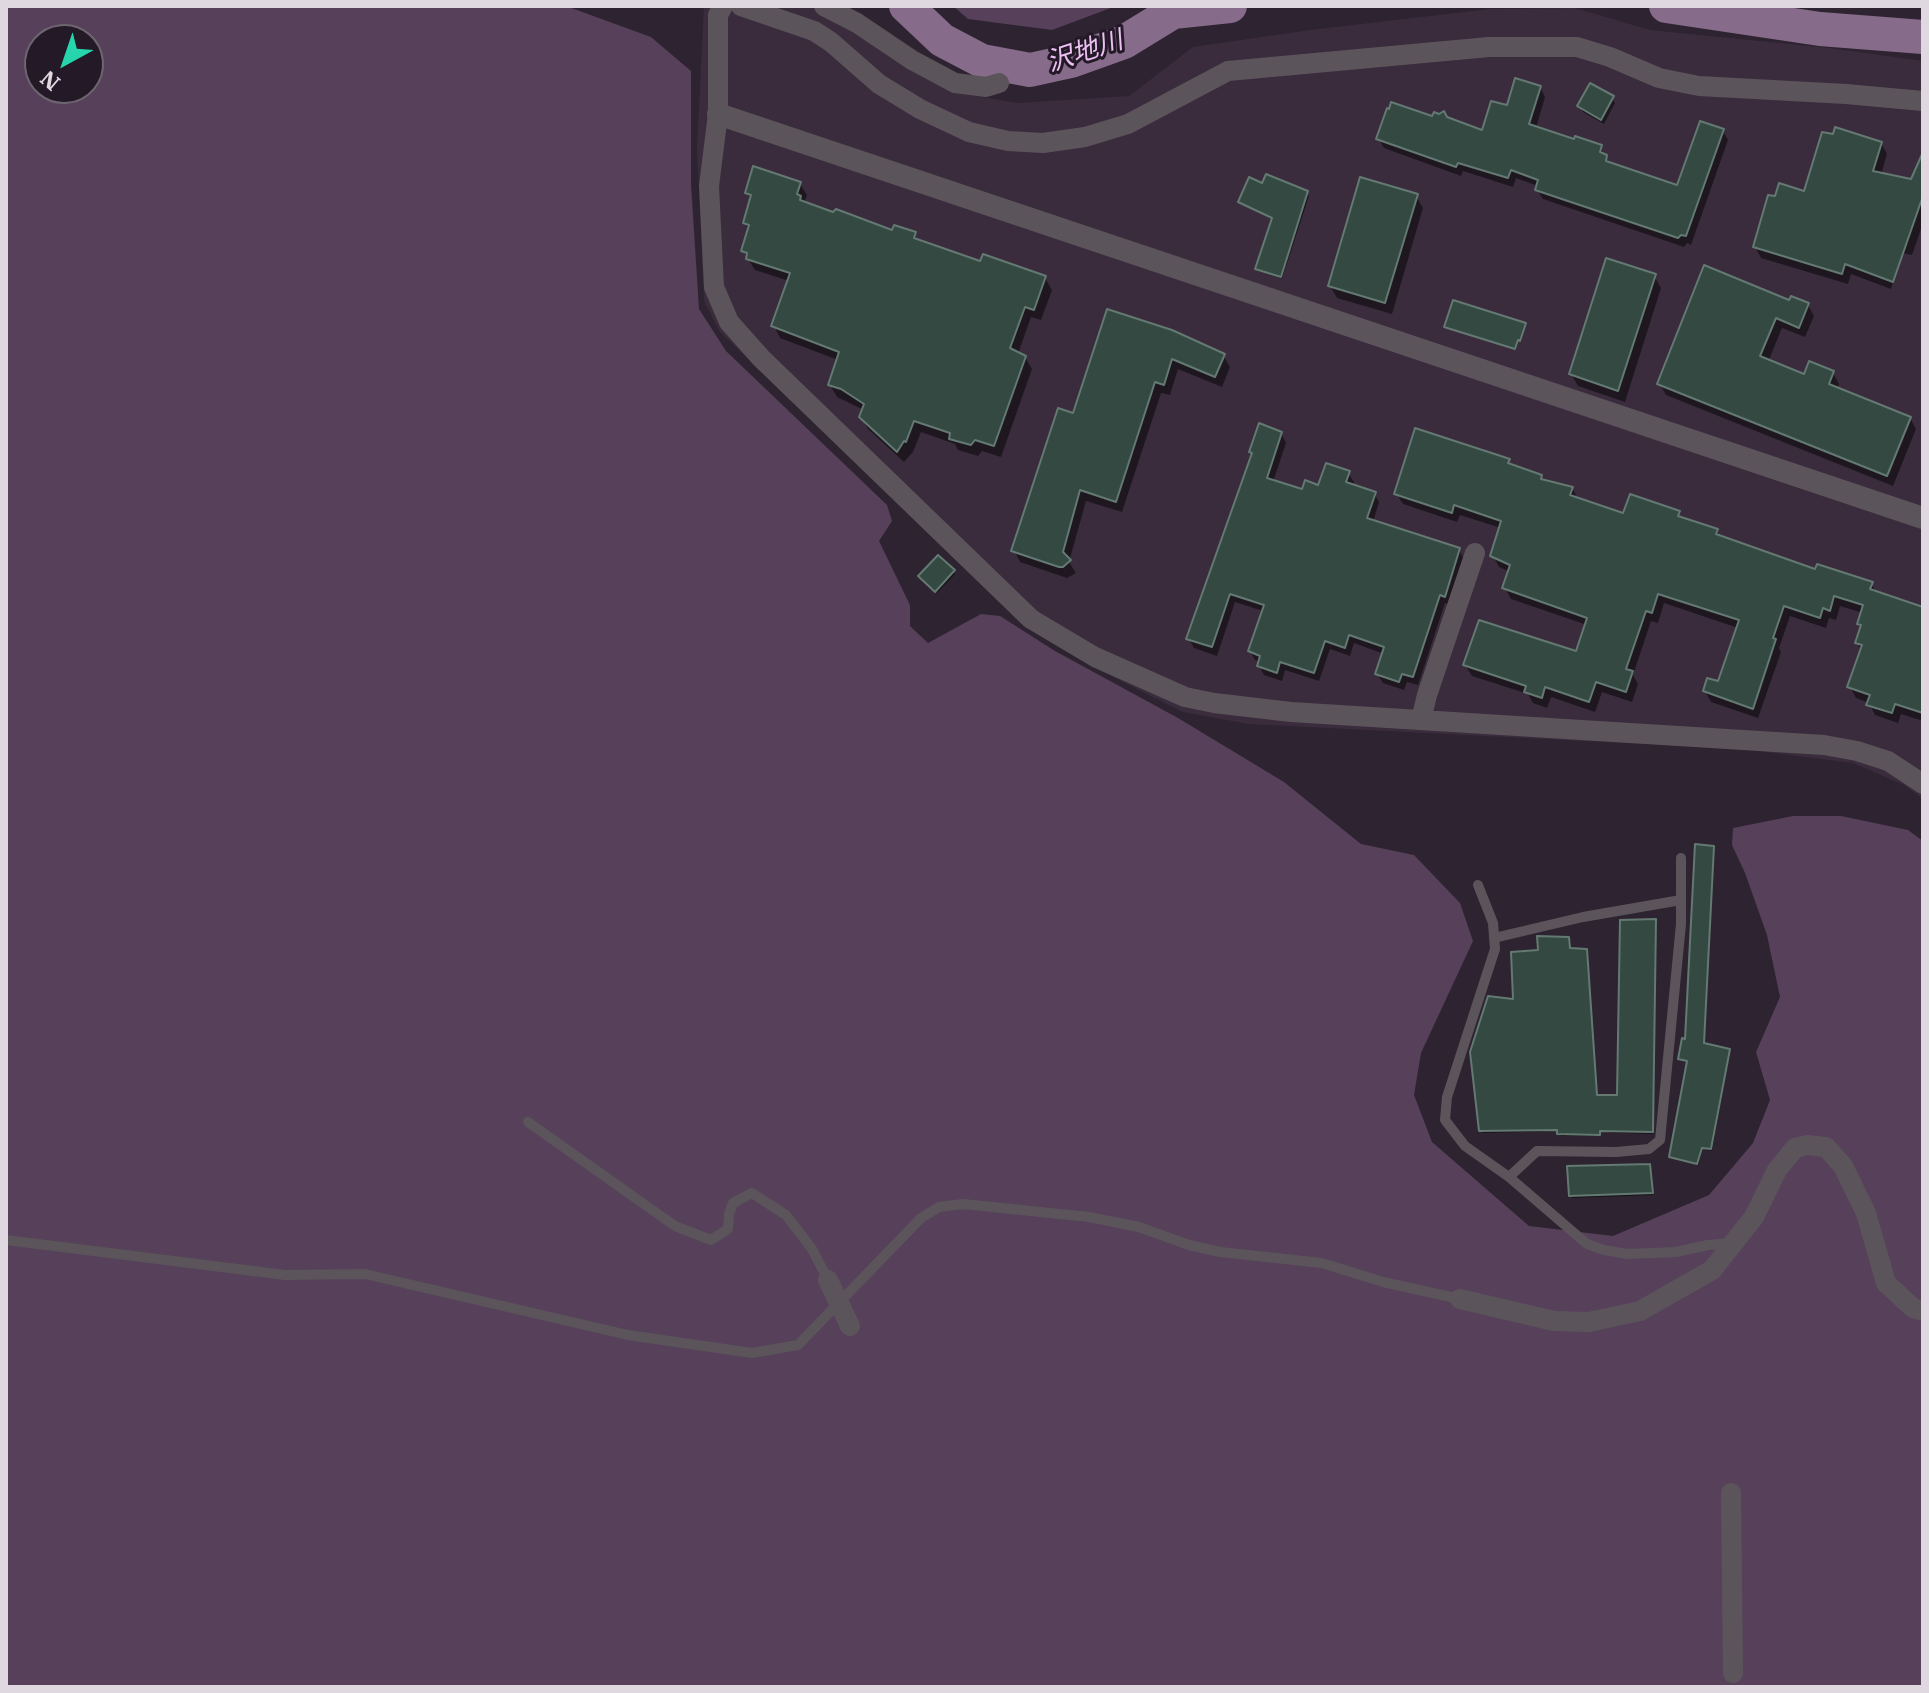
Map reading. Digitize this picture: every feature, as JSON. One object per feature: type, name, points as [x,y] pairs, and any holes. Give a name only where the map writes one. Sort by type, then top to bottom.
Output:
[{"type":"street","points":[[723,6],[718,15],[718,114],[709,186],[714,287],[729,322],[761,358],[1031,619],[1095,657],[1185,697],[1291,712],[1824,745],[1888,761],[1923,784]]},
{"type":"street","points":[[741,6],[814,31],[879,84],[920,109],[969,132],[1008,141],[1043,143],[1085,137],[1128,124],[1228,71],[1489,47],[1577,47],[1659,78],[1699,86],[1923,101]]},
{"type":"street","points":[[824,6],[955,83],[986,87],[999,83]]},
{"type":"street","points":[[718,114],[1923,518]]},
{"type":"street","points":[[1421,720],[1475,553]]},
{"type":"street","points":[[1460,1299],[1554,1321],[1589,1322],[1640,1311],[1712,1270],[1754,1217],[1777,1170],[1795,1148],[1807,1145],[1826,1147],[1843,1166],[1866,1213],[1886,1283],[1913,1308],[1923,1311]]},
{"type":"street","points":[[828,1280],[850,1326]]},
{"type":"street","points":[[1731,1493],[1733,1673]]},
{"type":"lane","points":[[1509,1177],[1537,1151],[1616,1152],[1649,1149],[1660,1140],[1681,900],[1681,858]]},
{"type":"lane","points":[[1478,885],[1493,923],[1495,949],[1447,1097],[1445,1120],[1465,1146],[1509,1177],[1587,1244],[1627,1254],[1676,1252],[1733,1243]]},
{"type":"lane","points":[[1494,938],[1583,917],[1681,900]]},
{"type":"lane","points":[[528,1122],[607,1179],[654,1208],[675,1226],[711,1240],[728,1229],[733,1203],[752,1193],[786,1215],[812,1249],[828,1280]]},
{"type":"lane","points":[[6,1240],[285,1275],[365,1274],[628,1335],[752,1353],[798,1345],[921,1218],[939,1207],[963,1204],[1102,1219],[1220,1252],[1322,1263],[1383,1282],[1460,1299]]},
{"type":"shaded area","points":[[6,6],[566,6],[651,37],[691,71],[691,184],[699,309],[726,351],[887,505],[892,521],[879,541],[910,605],[910,626],[928,643],[981,614],[1000,616],[1055,651],[1178,718],[1284,782],[1361,844],[1414,855],[1460,903],[1473,941],[1421,1053],[1414,1095],[1432,1142],[1529,1226],[1613,1236],[1709,1195],[1753,1143],[1770,1100],[1756,1052],[1780,997],[1767,935],[1732,845],[1733,828],[1793,816],[1841,816],[1908,830],[1923,841],[1923,1687],[6,1687]]},
{"type":"shaded area","points":[[704,6],[834,6],[959,93],[1017,103],[1129,96],[1193,47],[1490,9],[1575,8],[1650,30],[1923,61],[1923,799],[1904,785],[1853,763],[1742,749],[1249,724],[1183,712],[1101,671],[1018,621],[969,570],[720,332],[704,301],[697,149]]},
{"type":"shaded area","points":[[953,6],[1116,6],[1052,30],[968,19]]},
{"type":"building","points":[[1515,78],[1541,86],[1529,124],[1602,145],[1600,152],[1607,155],[1606,161],[1677,185],[1700,121],[1724,129],[1686,236],[1678,238],[1535,190],[1538,180],[1511,170],[1508,178],[1458,163],[1456,167],[1376,139],[1391,102],[1432,116],[1434,112],[1439,114],[1444,111],[1447,117],[1482,130],[1491,101],[1507,105]]},
{"type":"building","points":[[1590,83],[1614,96],[1601,120],[1577,106]]},
{"type":"building","points":[[1835,127],[1882,142],[1873,171],[1911,179],[1923,152],[1923,196],[1893,282],[1845,264],[1842,274],[1753,247],[1768,195],[1775,196],[1779,183],[1804,191],[1822,132],[1833,134]]},
{"type":"building","points":[[753,166],[801,182],[797,194],[801,196],[800,200],[833,212],[836,209],[892,230],[894,225],[916,232],[914,238],[980,261],[983,254],[1046,276],[1034,310],[1025,307],[1010,348],[1026,356],[994,446],[975,440],[971,445],[949,439],[950,433],[914,421],[906,442],[897,452],[859,417],[864,404],[841,389],[828,385],[839,352],[771,326],[790,273],[746,259],[747,253],[741,251],[749,225],[743,223],[751,195],[745,193]]},
{"type":"building","points":[[1266,174],[1308,191],[1281,277],[1255,269],[1272,218],[1238,202],[1249,177],[1262,183]]},
{"type":"building","points":[[1360,177],[1418,194],[1385,303],[1328,286]]},
{"type":"building","points":[[1606,258],[1656,274],[1618,391],[1569,374]]},
{"type":"building","points":[[1704,265],[1789,300],[1791,296],[1809,303],[1799,328],[1776,318],[1760,356],[1804,374],[1809,361],[1834,371],[1829,384],[1911,417],[1887,476],[1657,384]]},
{"type":"building","points":[[1453,300],[1526,323],[1515,349],[1444,327]]},
{"type":"building","points":[[1107,309],[1172,330],[1225,354],[1215,377],[1172,359],[1164,385],[1155,382],[1116,502],[1080,490],[1063,552],[1071,560],[1059,567],[1011,551],[1058,408],[1073,413]]},
{"type":"building","points":[[1259,423],[1282,432],[1267,478],[1302,489],[1305,480],[1318,485],[1326,463],[1350,471],[1346,482],[1376,492],[1367,518],[1460,548],[1445,597],[1440,595],[1413,677],[1402,674],[1399,682],[1375,674],[1384,647],[1349,635],[1345,648],[1325,641],[1314,673],[1280,662],[1277,673],[1257,666],[1260,656],[1248,651],[1264,605],[1230,594],[1212,647],[1186,639],[1252,453],[1249,452]]},
{"type":"building","points":[[1415,428],[1510,459],[1508,463],[1542,475],[1541,479],[1573,487],[1570,495],[1623,513],[1630,494],[1680,511],[1678,516],[1718,529],[1716,534],[1815,569],[1817,564],[1873,582],[1870,589],[1923,607],[1923,713],[1895,704],[1892,713],[1866,705],[1870,695],[1847,687],[1862,645],[1855,643],[1863,605],[1834,596],[1830,611],[1823,608],[1820,618],[1784,606],[1753,709],[1703,691],[1707,678],[1718,681],[1739,620],[1658,594],[1652,613],[1646,611],[1626,669],[1633,671],[1626,692],[1596,682],[1589,702],[1545,687],[1542,698],[1524,692],[1526,686],[1463,665],[1479,620],[1576,651],[1587,618],[1502,588],[1510,565],[1490,556],[1501,521],[1454,505],[1452,513],[1394,494]]},
{"type":"building","points":[[938,555],[955,570],[935,592],[918,576]]},
{"type":"building","points":[[1695,844],[1714,846],[1704,1043],[1730,1049],[1711,1149],[1702,1148],[1697,1164],[1669,1157],[1687,1061],[1678,1059],[1682,1038],[1685,1039]]},
{"type":"building","points":[[1656,919],[1653,1132],[1600,1131],[1600,1135],[1557,1134],[1557,1130],[1479,1131],[1470,1052],[1488,996],[1513,999],[1511,952],[1538,950],[1537,936],[1569,937],[1570,948],[1587,949],[1597,1095],[1617,1095],[1620,920]]},
{"type":"building","points":[[1650,1164],[1653,1193],[1569,1196],[1567,1166]]},
{"type":"waterway","name":"沢地川","points":[[906,6],[942,40],[982,61],[1030,70],[1071,61],[1124,42],[1173,12],[1230,6]]},
{"type":"waterway","name":"沢地川","points":[[1666,6],[1820,29],[1923,37]]}]
